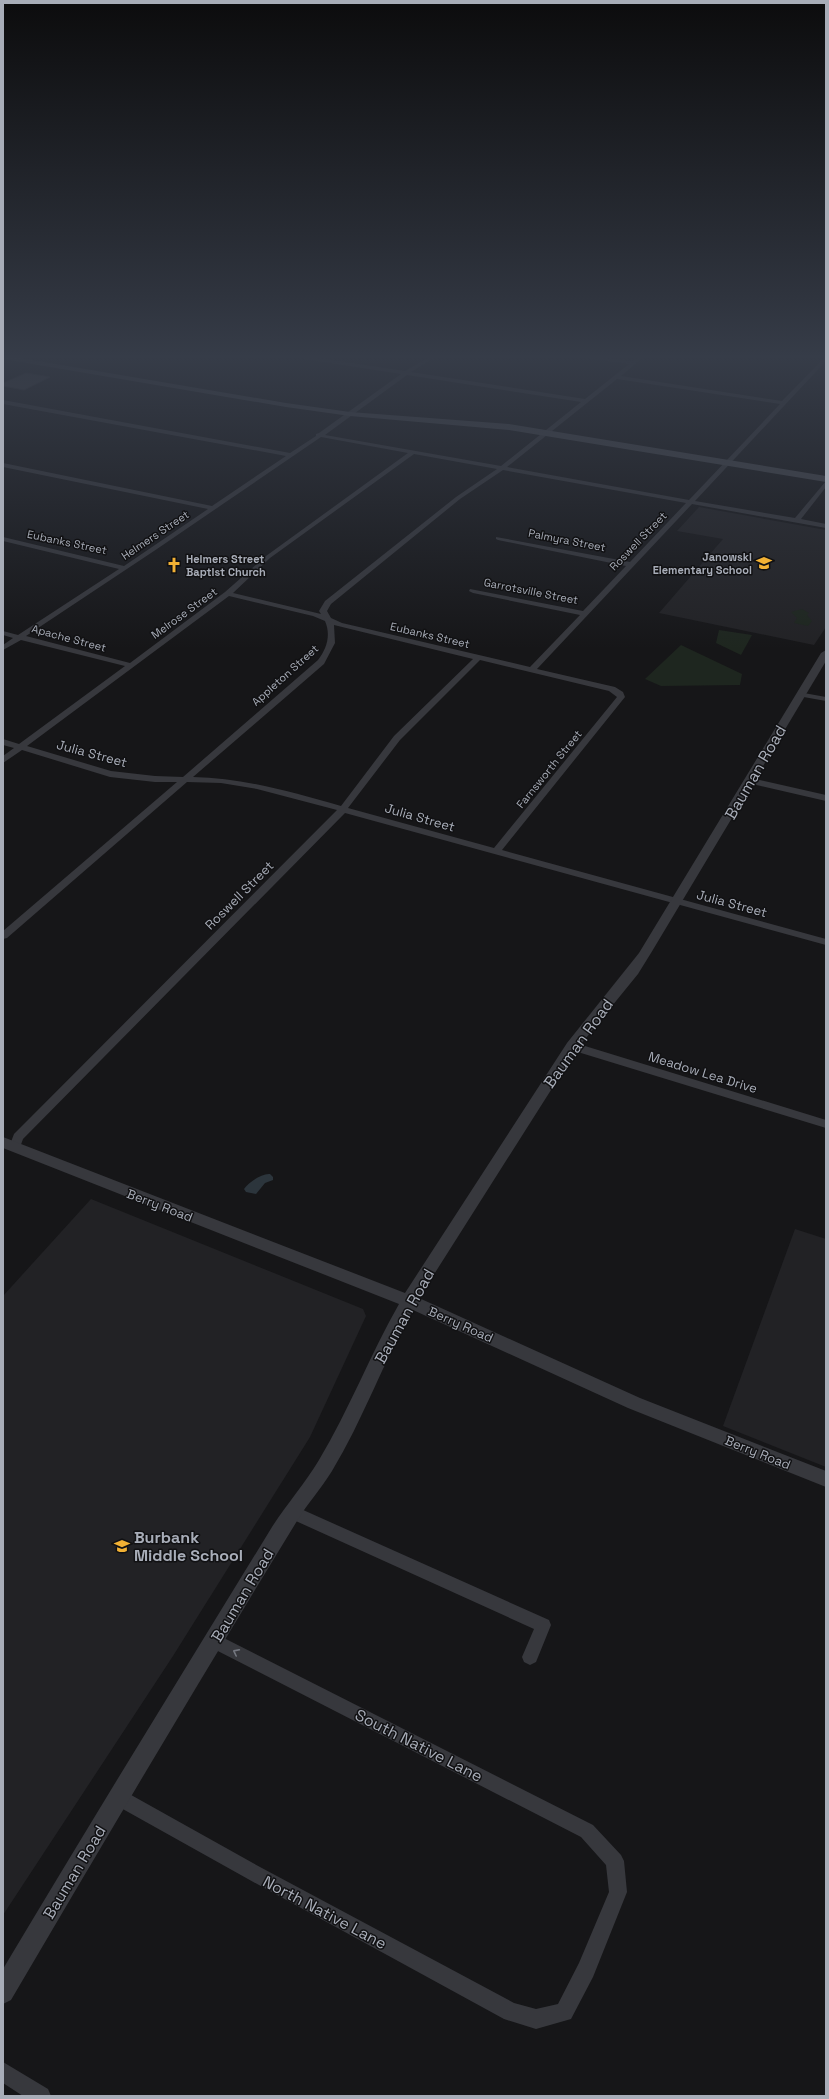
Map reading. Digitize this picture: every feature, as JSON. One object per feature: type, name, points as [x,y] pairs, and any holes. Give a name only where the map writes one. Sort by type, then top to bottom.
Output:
[{"type":"main road","points":[[681,453],[826,479]]},
{"type":"main road","points":[[729,461],[826,474]]},
{"type":"street","points":[[278,453],[289,455]]},
{"type":"street","name":"Helmers Street","points":[[3,648],[125,568],[292,453]]},
{"type":"street","name":"Melrose Street","points":[[3,760],[228,594],[268,557],[412,453]]},
{"type":"street","points":[[418,453],[826,526]]},
{"type":"street","points":[[325,614],[328,603],[452,503],[521,453]]},
{"type":"street","name":"Roswell Street","points":[[532,670],[737,453]]},
{"type":"street","points":[[3,465],[213,508]]},
{"type":"street","points":[[796,521],[826,483]]},
{"type":"street","name":"Palmyra Street","points":[[498,538],[632,564]]},
{"type":"street","name":"Eubanks Street","points":[[3,539],[125,568]]},
{"type":"street","name":"Garrotsville Street","points":[[473,591],[585,614]]},
{"type":"street","name":"Eubanks Street","points":[[228,594],[315,614],[325,614],[340,625],[612,689],[620,694],[621,697],[619,701]]},
{"type":"street","name":"Appleton Street","points":[[3,936],[321,662],[332,644],[332,627],[325,614]]},
{"type":"street","points":[[332,627],[340,625]]},
{"type":"street","name":"Apache Street","points":[[3,633],[130,665]]},
{"type":"street","name":"Bauman Road","points":[[3,1992],[118,1796],[292,1512],[325,1466],[365,1390],[387,1340],[409,1301],[572,1046],[633,970],[677,902],[751,781],[826,653]]},
{"type":"street","name":"Roswell Street","points":[[9,1145],[343,809],[397,738],[479,657]]},
{"type":"street","points":[[802,694],[826,699]]},
{"type":"street","name":"Farnsworth Street","points":[[496,851],[619,701]]},
{"type":"street","name":"Julia Street","points":[[3,742],[110,774],[184,780],[221,780],[258,786],[826,942]]},
{"type":"street","points":[[204,762],[204,770],[210,776],[221,780]]},
{"type":"street","points":[[751,781],[826,798]]},
{"type":"street","name":"Meadow Lea Drive","points":[[572,1046],[826,1124]]},
{"type":"street","name":"Berry Road","points":[[9,1145],[409,1301],[634,1403],[826,1479]]},
{"type":"street","points":[[292,1512],[543,1625],[530,1657]]},
{"type":"street","name":"South Native Lane","points":[[214,1640],[587,1831],[615,1861],[618,1892],[586,1970],[564,2012],[536,2019]]},
{"type":"street","name":"North Native Lane","points":[[118,1796],[254,1873],[504,2008],[536,2019]]},
{"type":"street","points":[[3,2072],[41,2096]]},
{"type":"shaded area","name":"Janowski Elementary School","points":[[699,507],[826,530],[826,627],[814,645],[659,613],[723,539],[677,531]]},
{"type":"shaded area","points":[[802,609],[809,613],[807,615],[812,621],[808,626],[794,623],[797,618],[791,612]]},
{"type":"shaded area","points":[[719,630],[752,635],[741,655],[716,643]]},
{"type":"shaded area","points":[[681,645],[742,674],[740,685],[661,686],[645,679]]},
{"type":"shaded area","points":[[270,1174],[273,1177],[273,1180],[265,1183],[256,1194],[246,1192],[244,1189],[256,1178]]},
{"type":"shaded area","name":"Burbank Middle School","points":[[91,1199],[363,1309],[366,1316],[310,1437],[173,1656],[3,1915],[3,1296]]},
{"type":"shaded area","points":[[795,1229],[826,1239],[826,1467],[723,1426]]},
{"type":"place","name":"Janowski Elementary School","points":[[764,563]]},
{"type":"place","name":"Helmers Street Baptist Church","points":[[174,565]]},
{"type":"place","name":"Burbank Middle School","points":[[122,1546]]}]
